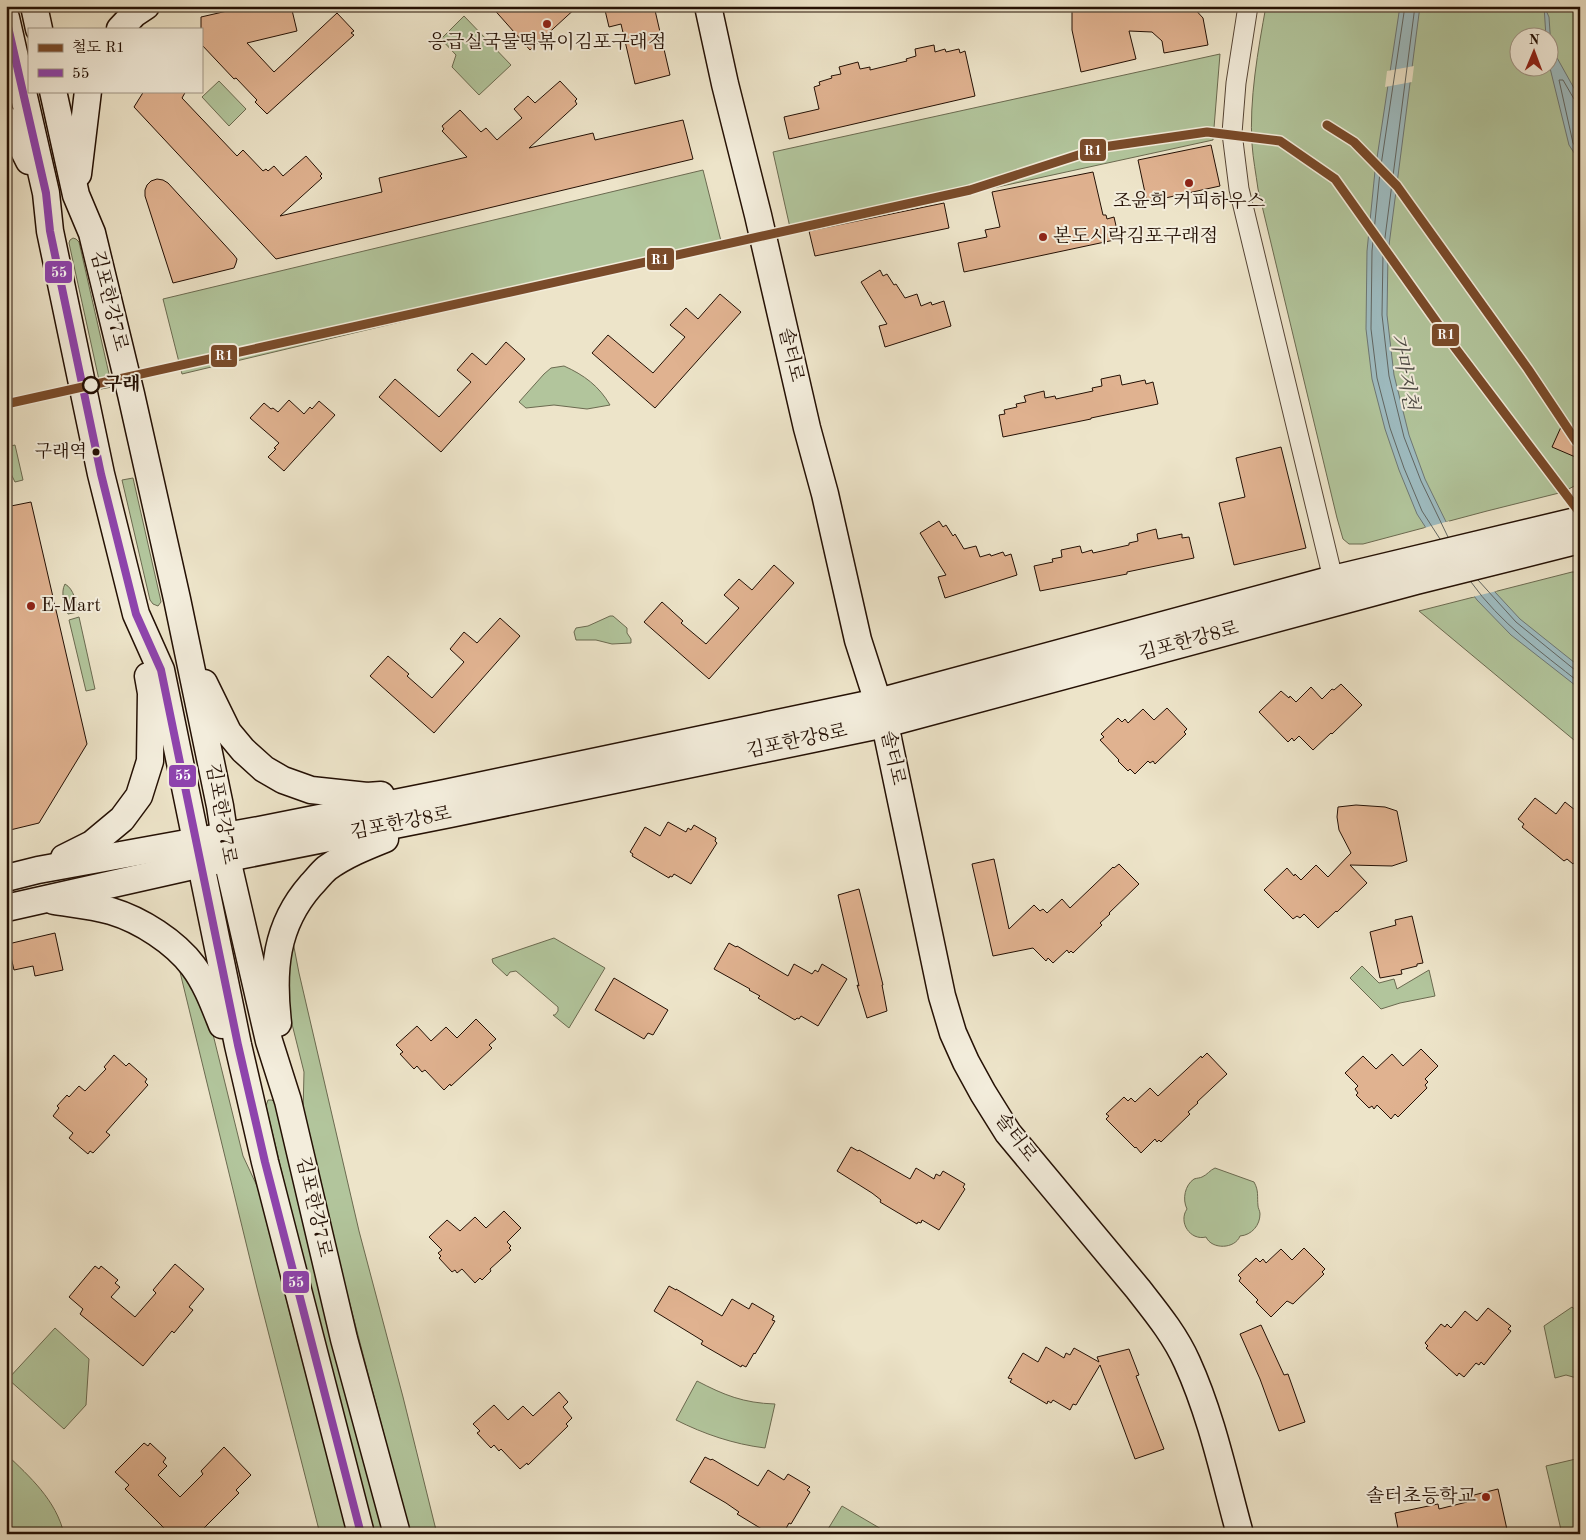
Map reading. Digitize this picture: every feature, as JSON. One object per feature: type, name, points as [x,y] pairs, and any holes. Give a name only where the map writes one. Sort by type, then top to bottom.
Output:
[{"type":"street","points":[[34,6],[39,28]]},
{"type":"street","points":[[121,28],[134,14],[146,6]]},
{"type":"street","name":"솔터로","points":[[708,6],[858,640],[881,713],[938,980],[953,1034],[983,1093],[1008,1132],[1138,1289],[1158,1315],[1187,1361],[1212,1427],[1240,1534]]},
{"type":"street","name":"솔터로","points":[[725,6],[873,643],[881,713]]},
{"type":"street","points":[[1248,6],[1236,82],[1232,133],[1239,189],[1336,590]]},
{"type":"street","name":"김포한강7로","points":[[6,18],[46,192],[50,231],[99,464],[136,614],[161,670],[238,1045],[361,1534]]},
{"type":"street","name":"김포한강7로","points":[[53,92],[76,195],[92,233],[131,394],[182,626],[220,806],[226,847],[268,1041],[288,1101],[344,1339],[396,1534]]},
{"type":"street","points":[[76,195],[88,92]]},
{"type":"street","points":[[6,120],[46,192]]},
{"type":"street","name":"김포한강8로","points":[[6,878],[38,870],[198,852],[226,847],[448,804],[881,713],[1336,590],[1515,545],[1580,520]]},
{"type":"street","name":"김포한강8로","points":[[1515,545],[1580,540]]},
{"type":"street","points":[[38,870],[92,844],[122,819],[139,796],[150,761],[151,693],[136,614]]},
{"type":"street","points":[[182,626],[203,682],[228,732],[243,750],[264,769],[283,780],[312,790],[448,804]]},
{"type":"street","points":[[288,1101],[275,994],[278,949],[286,923],[293,910],[301,896],[325,870],[354,851],[448,804]]},
{"type":"street","name":"김포한강8로","points":[[6,908],[198,852]]},
{"type":"street","points":[[41,899],[111,911],[147,926],[172,944],[194,966],[212,998],[266,1162]]},
{"type":"green space","points":[[1266,6],[1580,6],[1580,483],[1563,492],[1363,544],[1349,544],[1343,539],[1258,189],[1251,127],[1255,75]]},
{"type":"green space","points":[[464,16],[511,65],[479,95],[452,67],[456,55],[441,39]]},
{"type":"green space","points":[[1220,54],[1213,140],[791,232],[773,152]]},
{"type":"green space","points":[[219,81],[246,109],[229,126],[202,97]]},
{"type":"green space","points":[[703,170],[722,245],[182,374],[163,299]]},
{"type":"green space","points":[[73,238],[79,242],[112,387],[101,389],[69,243]]},
{"type":"green space","points":[[564,366],[590,382],[601,392],[610,405],[587,409],[554,405],[526,408],[519,402],[551,368]]},
{"type":"green space","points":[[15,445],[23,480],[15,482],[6,464],[6,447]]},
{"type":"green space","points":[[133,478],[161,602],[158,606],[150,600],[122,480]]},
{"type":"green space","points":[[1572,572],[1580,572],[1580,745],[1419,611]]},
{"type":"green space","points":[[65,584],[73,592],[78,612],[68,614],[63,595]]},
{"type":"green space","points":[[613,616],[627,628],[631,643],[612,644],[596,640],[576,640],[574,632],[576,628],[588,626]]},
{"type":"green space","points":[[79,617],[95,689],[86,691],[69,620]]},
{"type":"green space","points":[[554,938],[605,968],[569,1028],[553,1015],[558,1011],[558,1007],[516,971],[510,972],[507,976],[493,963],[492,959]]},
{"type":"green space","points":[[293,942],[359,1231],[437,1534],[410,1534],[335,1247],[303,1113],[304,1072],[287,1004],[286,969]]},
{"type":"green space","points":[[1362,966],[1379,983],[1394,979],[1397,989],[1429,970],[1435,996],[1381,1009],[1350,978]]},
{"type":"green space","points":[[182,969],[207,1010],[243,1156],[257,1186],[263,1205],[348,1534],[320,1534],[257,1288],[180,972]]},
{"type":"green space","points":[[268,1100],[272,1100],[276,1104],[384,1534],[374,1534],[302,1257],[266,1106]]},
{"type":"green space","points":[[1215,1168],[1254,1182],[1260,1213],[1259,1222],[1252,1232],[1240,1236],[1229,1245],[1223,1246],[1213,1244],[1206,1237],[1195,1236],[1187,1229],[1184,1219],[1187,1209],[1185,1197],[1188,1185],[1194,1179],[1204,1176]]},
{"type":"green space","points":[[1572,1307],[1580,1314],[1580,1379],[1566,1375],[1555,1378],[1544,1326]]},
{"type":"green space","points":[[55,1328],[89,1359],[86,1405],[64,1429],[8,1379]]},
{"type":"green space","points":[[697,1381],[734,1397],[753,1402],[775,1404],[765,1448],[719,1438],[676,1420]]},
{"type":"green space","points":[[6,1454],[41,1490],[55,1510],[64,1534],[6,1534]]},
{"type":"green space","points":[[1580,1458],[1580,1534],[1562,1534],[1546,1466]]},
{"type":"green space","points":[[842,1506],[888,1533],[889,1534],[825,1534]]},
{"type":"water","points":[[1400,6],[1420,6],[1388,253],[1387,315],[1394,375],[1409,435],[1425,479],[1452,534],[1483,579],[1520,619],[1580,667],[1580,689],[1511,635],[1477,600],[1417,514],[1385,429],[1372,379],[1366,329],[1367,251],[1375,171]]},
{"type":"water","points":[[1544,6],[1549,17],[1550,28],[1545,28]]},
{"type":"water","points":[[1558,60],[1580,99],[1580,162],[1569,145],[1552,78],[1558,78]]},
{"type":"pier","points":[[1414,66],[1412,82],[1385,87],[1387,71]]},
{"type":"pier","points":[[1449,521],[1454,532],[1485,578],[1497,591],[1472,597],[1424,528]]},
{"type":"building","points":[[249,6],[291,6],[297,31],[247,43],[274,72],[337,13],[354,31],[351,33],[354,35],[267,114],[255,102],[257,100],[202,45],[201,17]]},
{"type":"building","points":[[491,6],[578,6],[530,50]]},
{"type":"building","points":[[604,6],[654,6],[670,75],[635,84],[621,24],[609,27]]},
{"type":"building","points":[[1192,6],[1203,18],[1208,45],[1164,53],[1162,41],[1152,32],[1129,31],[1136,59],[1081,72],[1072,30],[1072,7]]},
{"type":"building","points":[[934,45],[935,52],[945,49],[946,52],[959,49],[960,53],[965,51],[975,96],[789,139],[784,117],[819,109],[814,87],[820,85],[819,82],[832,78],[831,76],[841,74],[839,67],[858,62],[860,69],[870,67],[870,70],[907,61],[906,59],[916,56],[915,49]]},
{"type":"building","points":[[560,81],[577,99],[575,101],[577,104],[529,148],[593,133],[595,140],[683,120],[693,159],[276,259],[134,107],[143,92],[185,92],[182,98],[237,156],[243,150],[263,171],[266,169],[268,171],[274,166],[283,176],[306,156],[322,174],[320,176],[322,178],[280,216],[382,192],[379,178],[467,157],[442,131],[444,129],[442,126],[460,110],[481,132],[486,128],[497,140],[522,118],[514,109],[528,96],[535,103]]},
{"type":"building","points":[[1211,145],[1220,186],[1147,202],[1138,160]]},
{"type":"building","points":[[1093,172],[1103,215],[1106,215],[1107,219],[1114,217],[1119,239],[964,272],[958,243],[987,237],[985,230],[1000,227],[992,192]]},
{"type":"building","points":[[157,179],[168,183],[234,255],[237,259],[234,268],[173,283],[145,196],[147,185]]},
{"type":"building","points":[[944,203],[949,228],[815,256],[809,231]]},
{"type":"building","points":[[880,270],[883,276],[887,274],[894,285],[896,284],[905,298],[917,294],[921,306],[931,302],[932,305],[944,301],[951,326],[885,347],[879,326],[887,324],[861,282]]},
{"type":"building","points":[[720,294],[741,312],[655,408],[592,353],[608,335],[653,373],[685,337],[670,325],[686,308],[698,319]]},
{"type":"building","points":[[506,342],[525,359],[441,452],[379,397],[395,379],[439,417],[471,382],[457,370],[472,353],[486,365]]},
{"type":"building","points":[[1120,375],[1122,385],[1145,380],[1146,384],[1153,382],[1158,404],[1003,437],[999,415],[1005,414],[1004,410],[1017,407],[1016,404],[1026,402],[1024,396],[1044,391],[1045,398],[1055,396],[1056,399],[1093,391],[1092,388],[1102,386],[1101,379]]},
{"type":"building","points":[[289,400],[304,414],[319,401],[335,415],[284,471],[268,457],[279,443],[250,418],[264,403],[278,412]]},
{"type":"building","points":[[1561,427],[1580,435],[1580,459],[1552,447]]},
{"type":"building","points":[[1281,447],[1306,548],[1234,565],[1219,503],[1245,497],[1236,458]]},
{"type":"building","name":"E-Mart","points":[[31,502],[87,744],[39,823],[6,831],[6,507]]},
{"type":"building","points":[[939,521],[943,527],[946,525],[953,536],[955,534],[964,549],[976,546],[980,557],[1003,552],[1005,556],[1011,554],[1017,575],[945,598],[938,577],[946,575],[920,533]]},
{"type":"building","points":[[1156,529],[1158,539],[1182,534],[1182,538],[1189,537],[1194,558],[1127,572],[1127,574],[1040,591],[1034,566],[1053,562],[1052,559],[1062,557],[1061,550],[1080,546],[1082,553],[1092,550],[1093,553],[1129,545],[1129,543],[1138,541],[1137,534]]},
{"type":"building","points":[[774,565],[794,583],[709,679],[644,622],[662,602],[683,621],[681,623],[706,644],[739,608],[724,595],[739,579],[752,590]]},
{"type":"building","points":[[500,618],[520,636],[434,733],[370,676],[388,656],[432,698],[464,662],[450,649],[464,632],[477,643]]},
{"type":"building","points":[[1341,684],[1362,705],[1313,750],[1299,736],[1294,741],[1292,738],[1288,742],[1259,712],[1281,691],[1296,702],[1311,687],[1322,699],[1332,689],[1334,690]]},
{"type":"building","points":[[1167,708],[1187,729],[1184,732],[1186,734],[1155,764],[1153,761],[1150,763],[1148,761],[1135,774],[1130,769],[1128,771],[1100,740],[1104,737],[1101,734],[1118,718],[1122,722],[1125,719],[1128,723],[1143,709],[1154,720]]},
{"type":"building","points":[[1535,798],[1556,814],[1565,802],[1580,814],[1580,856],[1573,864],[1567,859],[1564,861],[1522,827],[1524,824],[1518,819]]},
{"type":"building","points":[[1356,805],[1385,807],[1397,811],[1407,861],[1392,866],[1350,865],[1367,883],[1337,912],[1318,928],[1304,914],[1300,918],[1297,916],[1293,919],[1264,890],[1287,868],[1294,876],[1295,874],[1301,880],[1316,865],[1328,877],[1351,853],[1339,830],[1338,807]]},
{"type":"building","points":[[668,822],[686,832],[688,828],[691,830],[694,825],[716,838],[715,841],[717,843],[691,884],[674,874],[669,878],[632,856],[633,854],[630,852],[645,827],[660,836]]},
{"type":"building","points":[[994,859],[1009,929],[1034,905],[1040,911],[1043,909],[1047,913],[1062,899],[1070,908],[1113,867],[1119,864],[1139,884],[1109,913],[1100,923],[1102,925],[1073,953],[1071,951],[1069,953],[1067,950],[1053,963],[1048,958],[1046,961],[1033,948],[993,956],[972,864]]},
{"type":"building","points":[[859,889],[883,985],[887,1011],[867,1018],[857,985],[859,986],[838,895]]},
{"type":"building","points":[[1412,916],[1423,963],[1401,970],[1402,974],[1380,978],[1370,932],[1396,925],[1395,920]]},
{"type":"building","points":[[55,933],[63,970],[35,976],[33,966],[14,970],[8,944]]},
{"type":"building","points":[[729,943],[788,976],[794,964],[812,974],[815,970],[818,972],[822,964],[847,979],[818,1026],[801,1016],[795,1020],[758,998],[760,996],[750,989],[714,969]]},
{"type":"building","points":[[614,978],[668,1010],[653,1035],[648,1033],[644,1039],[595,1010]]},
{"type":"building","points":[[476,1019],[496,1039],[489,1045],[492,1048],[451,1086],[450,1084],[444,1090],[425,1070],[422,1072],[417,1066],[414,1069],[400,1054],[403,1052],[396,1045],[417,1026],[431,1041],[446,1027],[457,1038]]},
{"type":"building","points":[[1421,1049],[1438,1066],[1425,1079],[1428,1082],[1425,1085],[1427,1088],[1398,1117],[1395,1114],[1391,1119],[1377,1105],[1374,1109],[1372,1106],[1369,1108],[1356,1095],[1358,1093],[1355,1089],[1358,1086],[1345,1073],[1363,1056],[1376,1069],[1392,1054],[1403,1066]]},
{"type":"building","points":[[1207,1053],[1227,1074],[1197,1102],[1188,1112],[1190,1114],[1161,1142],[1159,1140],[1157,1142],[1155,1139],[1141,1153],[1106,1119],[1109,1116],[1106,1114],[1124,1097],[1128,1101],[1131,1098],[1135,1102],[1150,1088],[1158,1096],[1201,1056],[1202,1058]]},
{"type":"building","points":[[114,1055],[126,1066],[129,1063],[147,1079],[145,1082],[148,1085],[106,1132],[110,1135],[93,1153],[90,1151],[88,1154],[69,1138],[73,1133],[53,1116],[59,1108],[57,1106],[67,1095],[69,1097],[79,1086],[85,1091],[106,1069],[104,1067]]},
{"type":"building","points":[[851,1147],[910,1179],[916,1168],[934,1179],[936,1174],[940,1176],[943,1171],[965,1184],[963,1187],[965,1189],[939,1230],[922,1220],[921,1223],[918,1222],[917,1224],[880,1202],[881,1200],[872,1193],[837,1171]]},
{"type":"building","points":[[504,1211],[521,1228],[507,1242],[511,1246],[509,1248],[511,1250],[490,1269],[491,1271],[482,1280],[480,1278],[475,1283],[462,1269],[457,1273],[455,1270],[452,1272],[439,1258],[441,1256],[438,1253],[442,1250],[429,1237],[447,1220],[460,1231],[475,1217],[486,1228]]},
{"type":"building","points":[[1304,1248],[1325,1269],[1322,1272],[1324,1274],[1293,1304],[1287,1301],[1271,1317],[1256,1302],[1258,1300],[1239,1281],[1241,1278],[1238,1275],[1256,1258],[1260,1262],[1263,1259],[1266,1263],[1281,1249],[1292,1260]]},
{"type":"building","points":[[175,1264],[204,1289],[189,1307],[193,1310],[174,1333],[172,1331],[143,1366],[80,1314],[83,1309],[69,1297],[95,1266],[99,1269],[101,1266],[118,1280],[115,1283],[120,1287],[111,1297],[135,1317],[156,1293],[153,1290]]},
{"type":"building","points":[[669,1286],[722,1316],[732,1299],[749,1309],[752,1303],[774,1316],[772,1320],[775,1321],[746,1367],[742,1365],[741,1367],[701,1344],[703,1341],[654,1311]]},
{"type":"building","points":[[1488,1308],[1511,1326],[1508,1329],[1511,1331],[1484,1365],[1481,1362],[1479,1365],[1476,1363],[1464,1377],[1459,1373],[1457,1376],[1426,1348],[1428,1346],[1425,1343],[1441,1324],[1445,1327],[1447,1324],[1451,1328],[1465,1311],[1477,1321]]},
{"type":"building","points":[[1261,1325],[1284,1375],[1288,1374],[1305,1422],[1279,1431],[1260,1379],[1240,1334]]},
{"type":"building","points":[[1046,1347],[1064,1358],[1066,1353],[1070,1355],[1074,1348],[1099,1362],[1097,1357],[1129,1349],[1139,1375],[1136,1376],[1164,1449],[1135,1459],[1100,1365],[1076,1405],[1073,1404],[1070,1410],[1053,1400],[1051,1403],[1048,1401],[1047,1404],[1010,1382],[1012,1379],[1008,1378],[1023,1353],[1038,1362]]},
{"type":"building","points":[[559,1392],[568,1402],[563,1407],[572,1418],[566,1424],[568,1426],[528,1465],[527,1463],[520,1469],[501,1449],[499,1451],[494,1445],[491,1448],[477,1433],[480,1431],[473,1424],[494,1405],[508,1420],[523,1406],[533,1416]]},
{"type":"building","points":[[144,1443],[148,1446],[150,1443],[166,1458],[163,1462],[167,1466],[158,1475],[180,1497],[203,1474],[201,1471],[224,1447],[251,1475],[236,1490],[239,1493],[198,1534],[170,1534],[125,1489],[129,1485],[115,1472]]},
{"type":"building","points":[[705,1457],[712,1459],[758,1486],[768,1470],[784,1480],[788,1474],[810,1487],[807,1490],[810,1492],[783,1534],[770,1534],[737,1514],[739,1512],[726,1503],[690,1482]]},
{"type":"building","points":[[1498,1489],[1508,1534],[1399,1534],[1395,1513],[1438,1504],[1439,1509],[1467,1502],[1466,1497]]},
{"type":"rail line","name":"R1","points":[[1327,125],[1354,142],[1397,186],[1528,369],[1576,441]]},
{"type":"rail line","name":"R1","points":[[6,404],[970,190],[1103,147],[1207,132],[1280,141],[1335,179],[1453,345],[1580,513]]},
{"type":"transit line","name":"55","points":[[6,18],[46,193],[50,231],[101,474],[136,614],[161,670],[238,1045],[265,1162],[361,1534]]},
{"type":"place","name":"응급실국물떡볶이김포구래점","points":[[547,24]]},
{"type":"place","name":"조윤희 커피하우스","points":[[1189,183]]},
{"type":"place","name":"본도시락김포구래점","points":[[1043,237]]},
{"type":"place","name":"구래","points":[[91,385]]},
{"type":"place","name":"구래역","points":[[96,452]]},
{"type":"place","name":"E-Mart","points":[[31,606]]},
{"type":"place","name":"솔터초등학교","points":[[1486,1497]]},
{"type":"water label","name":"가마지천","points":[[1403,372]]}]
